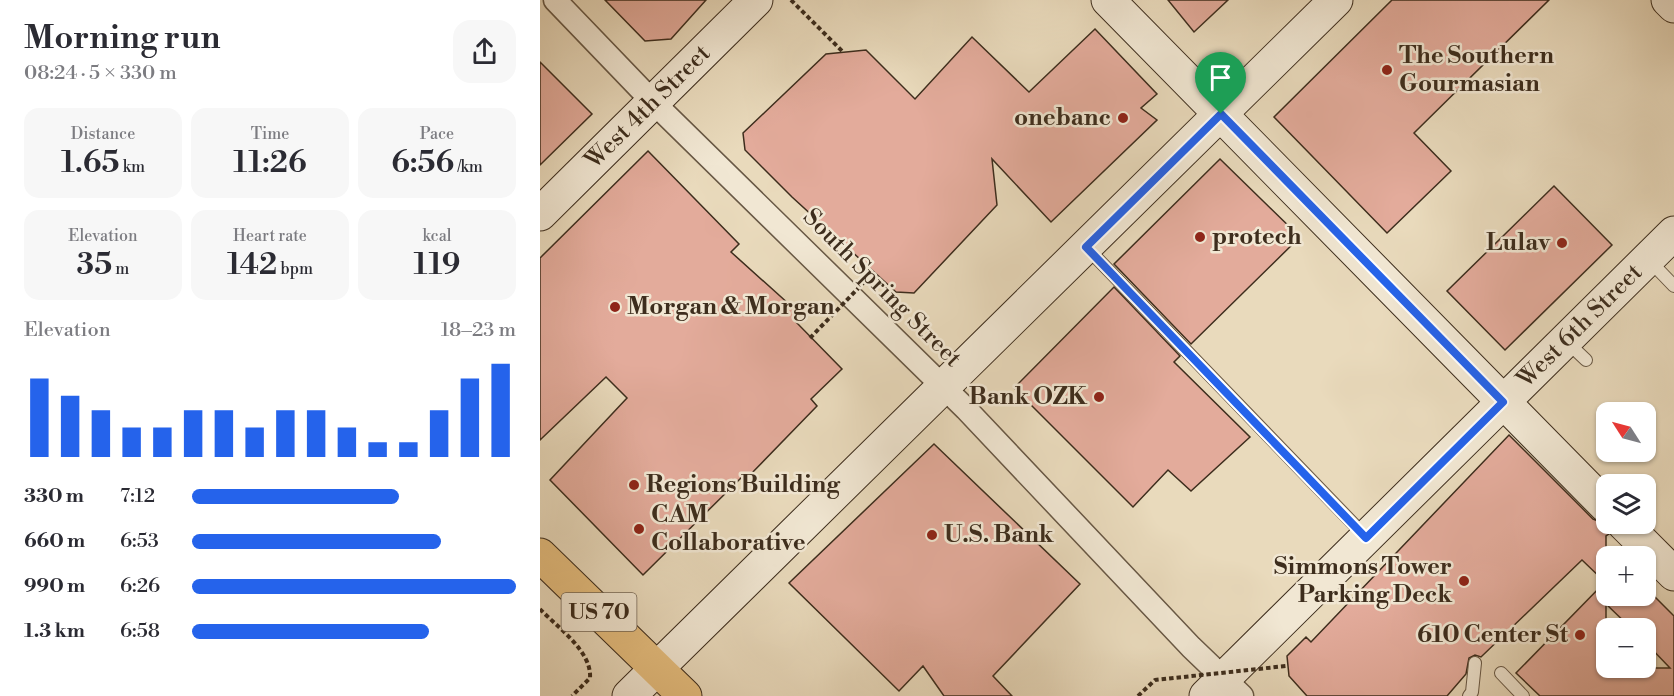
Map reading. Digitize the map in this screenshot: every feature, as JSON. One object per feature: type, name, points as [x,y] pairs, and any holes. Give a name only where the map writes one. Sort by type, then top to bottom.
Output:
[{"type":"main road","name":"US 70","points":[[540,555],[685,696]]},
{"type":"street","name":"South Spring Street","points":[[555,0],[653,102],[942,386],[1191,647],[1224,690]]},
{"type":"street","name":"West 4th Street","points":[[540,214],[756,0]]},
{"type":"street","points":[[1108,0],[1596,496]]},
{"type":"street","points":[[629,696],[1336,0]]},
{"type":"street","points":[[1668,0],[1674,6]]},
{"type":"street","name":"West 6th Street","points":[[1224,690],[1366,538],[1503,402],[1576,351],[1648,259],[1674,233]]},
{"type":"street","points":[[1634,534],[1674,574]]},
{"type":"lane","points":[[1086,247],[1366,538]]},
{"type":"lane","points":[[1648,259],[1674,286]]},
{"type":"lane","points":[[1469,696],[1472,692],[1475,663]]},
{"type":"lane","points":[[1501,673],[1523,696]]},
{"type":"path","points":[[791,0],[843,52]]},
{"type":"path","points":[[810,338],[873,273]]},
{"type":"path","points":[[540,609],[586,658],[591,668],[590,678],[572,696]]},
{"type":"path","points":[[1138,696],[1155,680],[1286,666]]},
{"type":"building","points":[[605,0],[706,0],[671,39],[645,41]]},
{"type":"building","points":[[1168,0],[1228,0],[1194,32]]},
{"type":"building","points":[[1392,0],[1549,0],[1414,133],[1451,171],[1387,233],[1274,117]]},
{"type":"building","points":[[1095,29],[1157,94],[1141,108],[1157,120],[1051,222],[992,159],[997,205],[914,293],[896,292],[792,197],[745,150],[743,133],[826,54],[866,50],[915,99],[972,37],[1029,92]]},
{"type":"building","points":[[540,62],[592,114],[540,165]]},
{"type":"building","points":[[648,151],[739,244],[731,252],[800,314],[795,321],[842,369],[811,399],[817,406],[749,476],[746,473],[643,575],[550,480],[627,398],[606,377],[540,440],[540,258]]},
{"type":"building","points":[[1220,159],[1300,237],[1191,344],[1114,264]]},
{"type":"building","points":[[1554,186],[1612,245],[1505,350],[1447,291]]},
{"type":"building","points":[[1114,287],[1180,356],[1174,362],[1250,437],[1191,491],[1168,470],[1133,507],[1014,388]]},
{"type":"building","name":"Simmons Tower Parking Deck","points":[[1509,435],[1596,520],[1596,534],[1609,534],[1606,536],[1606,546],[1596,546],[1596,573],[1582,560],[1481,657],[1475,655],[1469,658],[1466,674],[1447,696],[1307,696],[1289,676],[1287,656],[1306,637],[1311,642]]},
{"type":"building","points":[[934,444],[1080,584],[993,676],[1012,696],[944,696],[923,666],[899,691],[789,583]]},
{"type":"building","name":"Simmons Tower Parking Deck","points":[[1596,591],[1596,606],[1606,606],[1606,618],[1596,618],[1596,678],[1656,678],[1656,668],[1670,668],[1656,653],[1656,618],[1621,618],[1608,606],[1656,606],[1656,598],[1674,616],[1674,696],[1540,696],[1516,673]]},
{"type":"place","name":"The Southern Gourmasian","points":[[1387,70]]},
{"type":"place","name":"onebanc","points":[[1123,118]]},
{"type":"place","name":"protech","points":[[1200,237]]},
{"type":"place","name":"Lulav","points":[[1562,243]]},
{"type":"place","name":"Morgan & Morgan","points":[[615,307]]},
{"type":"place","name":"Bank OZK","points":[[1099,397]]},
{"type":"place","name":"Regions Building","points":[[634,485]]},
{"type":"place","name":"CAM Collaborative","points":[[639,529]]},
{"type":"place","name":"U.S. Bank","points":[[932,535]]},
{"type":"place","name":"Simmons Tower Parking Deck","points":[[1464,581]]},
{"type":"place","name":"610 Center St","points":[[1580,635]]},
{"type":"route","points":[[1221,114],[1503,402],[1366,538],[1086,247],[1221,114]]}]
